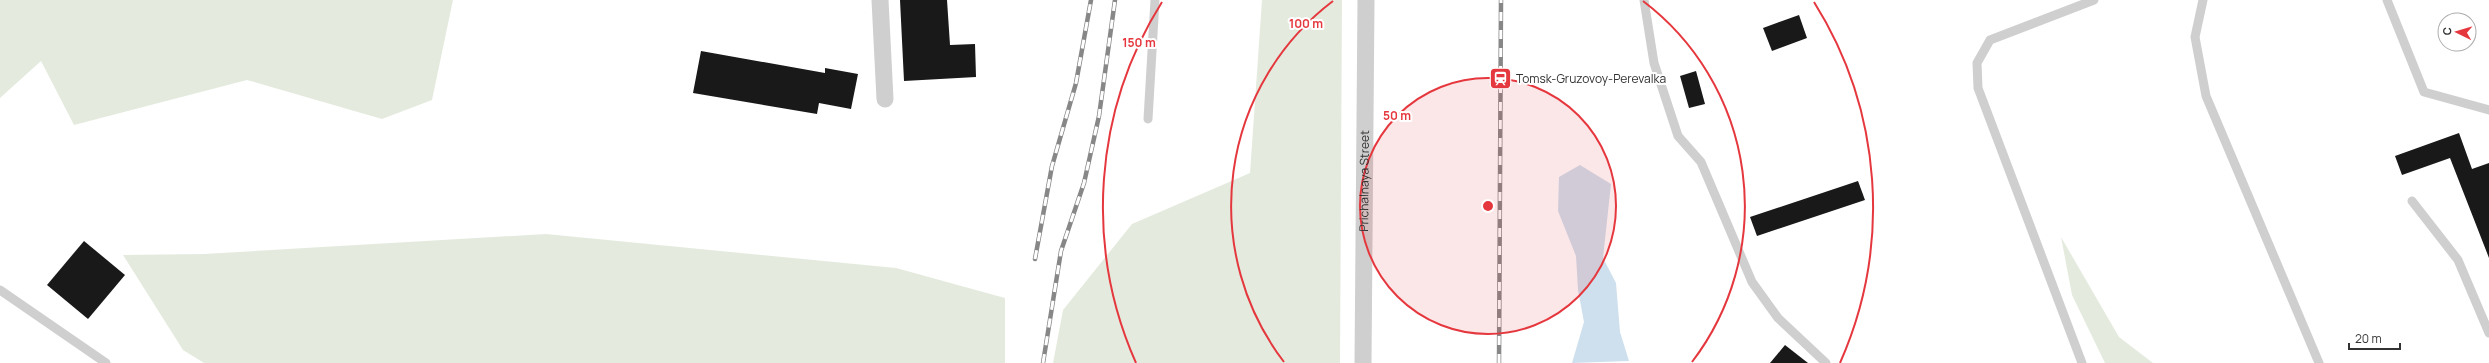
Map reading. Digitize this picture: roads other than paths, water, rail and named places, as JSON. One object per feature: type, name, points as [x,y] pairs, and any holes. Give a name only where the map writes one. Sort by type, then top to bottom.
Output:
[{"type":"street","points":[[880,0],[885,99]]},
{"type":"street","name":"Prichalnaya Street","points":[[1363,363],[1366,0]]},
{"type":"lane","points":[[1148,119],[1155,0]]},
{"type":"lane","points":[[1644,0],[1654,63],[1678,136],[1702,162],[1752,282],[1778,318],[1826,363]]},
{"type":"lane","points":[[2082,363],[1978,88],[1977,64],[1990,40],[2094,0]]},
{"type":"lane","points":[[2203,0],[2195,37],[2206,96],[2319,363]]},
{"type":"lane","points":[[2386,0],[2424,92],[2489,110]]},
{"type":"lane","points":[[2412,200],[2458,260],[2489,333]]},
{"type":"lane","points":[[0,290],[106,363]]},
{"type":"water","points":[[1580,165],[1611,184],[1603,258],[1616,283],[1620,332],[1629,361],[1572,363],[1584,322],[1578,290],[1576,256],[1558,211],[1559,177]]},
{"type":"railway","points":[[1035,259],[1052,166],[1076,83],[1091,0]]},
{"type":"railway","points":[[1043,363],[1061,251],[1084,183],[1099,116],[1115,0]]},
{"type":"railway","points":[[1499,363],[1501,0]]},
{"type":"place","name":"Tomsk-Gruzovoy-Perevalka","points":[[1500,79]]}]
